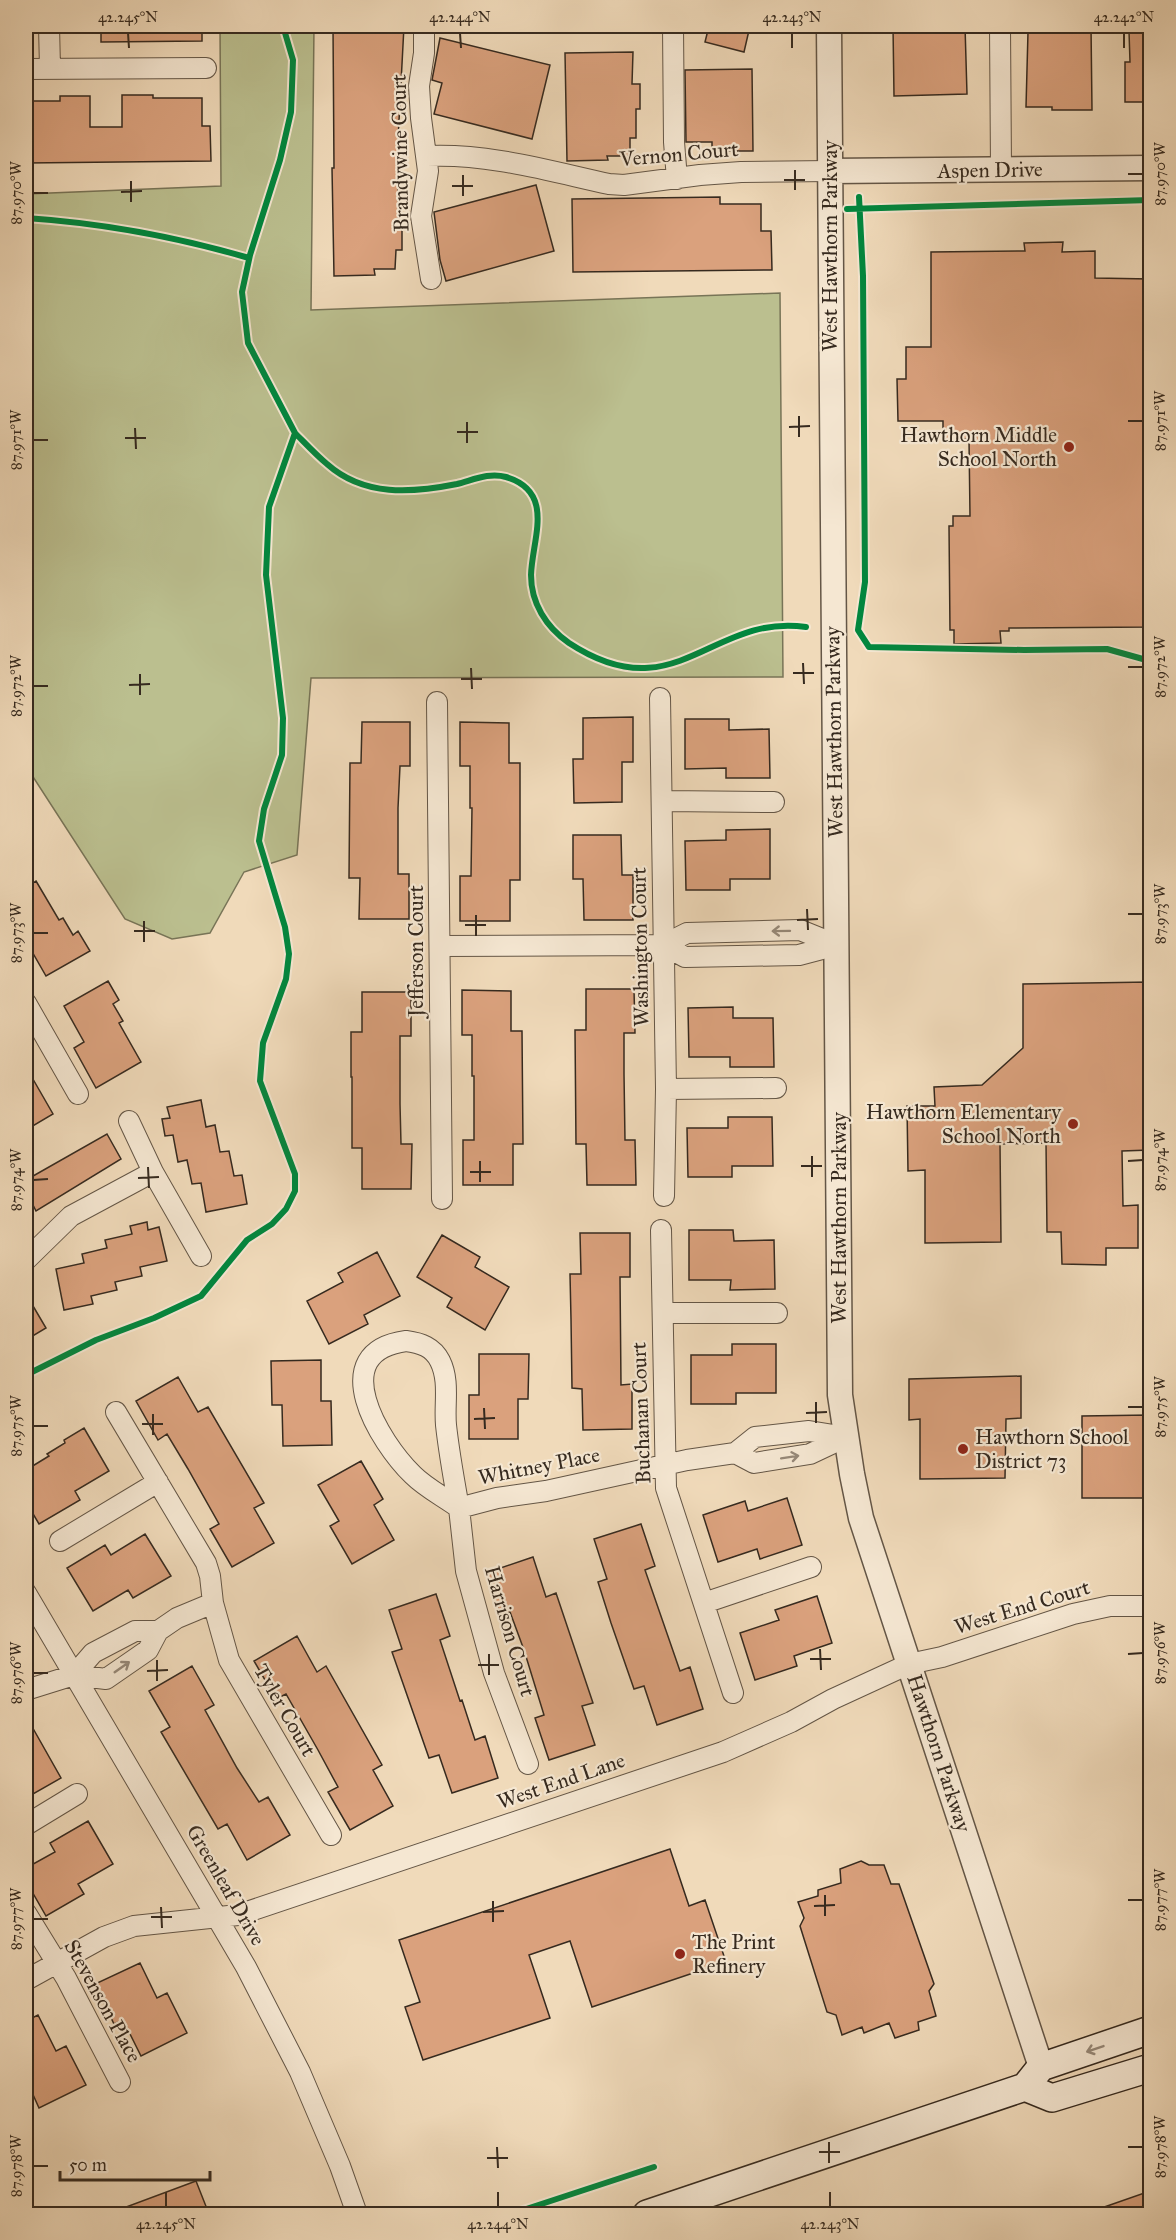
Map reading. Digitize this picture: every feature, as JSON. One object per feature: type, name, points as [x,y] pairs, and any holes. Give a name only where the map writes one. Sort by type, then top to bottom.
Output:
[{"type":"main road","points":[[647,2214],[1033,2077],[1150,2030]]},
{"type":"main road","points":[[1033,2077],[1052,2098],[1150,2068]]},
{"type":"street","points":[[50,26],[50,69]]},
{"type":"street","name":"Brandywine Court","points":[[424,26],[424,53],[419,86],[428,171],[421,216],[431,279]]},
{"type":"street","points":[[673,26],[676,179]]},
{"type":"street","name":"West Hawthorn Parkway","points":[[829,26],[840,1395],[846,1437]]},
{"type":"street","points":[[1000,26],[1001,170]]},
{"type":"street","points":[[26,69],[206,68]]},
{"type":"street","name":"Vernon Court","points":[[427,156],[456,155],[508,162],[609,184],[624,185],[741,172],[830,171]]},
{"type":"street","name":"Aspen Drive","points":[[830,171],[1150,168]]},
{"type":"street","name":"Washington Court","points":[[660,698],[666,1089],[664,1196]]},
{"type":"street","name":"Jefferson Court","points":[[437,702],[441,1199]]},
{"type":"street","points":[[663,801],[774,802]]},
{"type":"street","points":[[440,946],[663,945],[684,957],[799,955],[837,945]]},
{"type":"street","points":[[26,1003],[78,1094]]},
{"type":"street","points":[[666,1089],[776,1088]]},
{"type":"street","points":[[129,1121],[153,1172],[201,1256]]},
{"type":"street","points":[[26,1260],[71,1216],[153,1172]]},
{"type":"street","name":"Buchanan Court","points":[[661,1230],[666,1488],[733,1693]]},
{"type":"street","points":[[663,1313],[777,1313]]},
{"type":"street","name":"Harrison Court","points":[[459,1508],[414,1476],[386,1443],[373,1421],[363,1385],[364,1370],[370,1358],[381,1347],[406,1341],[422,1343],[440,1360],[446,1376],[446,1422],[459,1508],[466,1570],[494,1673],[528,1764]]},
{"type":"street","name":"Tyler Court","points":[[116,1412],[206,1563],[213,1603],[229,1660],[331,1834]]},
{"type":"street","name":"Whitney Place","points":[[459,1508],[497,1498],[546,1491],[665,1465],[735,1453],[754,1463],[810,1454],[846,1437]]},
{"type":"street","name":"Hawthorn Parkway","points":[[846,1437],[861,1518],[909,1664],[1033,2077]]},
{"type":"street","points":[[60,1541],[158,1482]]},
{"type":"street","points":[[704,1603],[811,1567]]},
{"type":"street","name":"Greenleaf Drive","points":[[26,1593],[246,1967],[300,2072],[340,2166],[357,2214]]},
{"type":"street","points":[[26,1690],[74,1675],[106,1679],[148,1650],[158,1631],[177,1618],[213,1603]]},
{"type":"street","name":"West End Court","points":[[909,1664],[942,1657],[1073,1614],[1110,1606],[1150,1606]]},
{"type":"street","points":[[74,1675],[93,1653],[135,1631],[158,1631]]},
{"type":"street","name":"West End Lane","points":[[26,1980],[104,1937],[134,1926],[238,1915],[723,1752],[791,1722],[833,1699],[909,1664]]},
{"type":"street","points":[[26,1825],[77,1794]]},
{"type":"street","name":"Stevenson Place","points":[[26,1913],[68,1981],[120,2082]]},
{"type":"green space","points":[[220,26],[314,26],[311,310],[780,293],[783,677],[311,678],[297,855],[244,872],[210,933],[172,939],[125,919],[26,766],[26,194],[221,186]]},
{"type":"building","points":[[101,26],[202,26],[202,41],[101,42]]},
{"type":"building","points":[[333,26],[404,26],[398,140],[398,222],[402,223],[402,250],[396,250],[395,269],[374,269],[375,275],[334,276]]},
{"type":"building","points":[[709,26],[750,26],[744,52],[705,42]]},
{"type":"building","points":[[893,26],[965,26],[967,94],[894,96]]},
{"type":"building","points":[[1052,26],[1091,26],[1092,110],[1052,110],[1052,107],[1026,107],[1028,32],[1052,32]]},
{"type":"building","points":[[1150,30],[1150,102],[1125,102],[1125,62],[1130,62],[1129,31]]},
{"type":"building","points":[[440,38],[550,65],[532,139],[434,114],[442,83],[432,80]]},
{"type":"building","points":[[633,52],[632,84],[640,84],[640,109],[636,109],[636,138],[630,138],[630,156],[607,156],[608,160],[567,161],[565,53]]},
{"type":"building","points":[[752,69],[753,151],[712,151],[712,142],[686,142],[685,70]]},
{"type":"building","points":[[122,95],[153,95],[153,98],[202,98],[202,126],[210,126],[211,161],[26,163],[26,101],[60,101],[60,96],[90,96],[90,127],[122,127]]},
{"type":"building","points":[[536,185],[554,251],[446,281],[440,260],[434,212]]},
{"type":"building","points":[[720,197],[720,204],[761,204],[761,231],[771,231],[772,270],[573,272],[572,199]]},
{"type":"building","name":"Hawthorn Middle School North","points":[[1063,242],[1062,252],[1095,251],[1095,278],[1150,279],[1150,627],[1009,628],[1009,631],[1000,631],[1001,643],[954,644],[954,630],[950,630],[949,526],[953,526],[953,516],[970,516],[969,439],[943,439],[943,421],[898,421],[897,379],[906,379],[906,347],[931,347],[931,252],[1025,251],[1024,243]]},
{"type":"building","points":[[633,717],[633,762],[622,762],[622,802],[574,803],[573,759],[583,759],[583,718]]},
{"type":"building","points":[[685,719],[729,719],[729,730],[769,729],[770,778],[726,778],[726,768],[685,769]]},
{"type":"building","points":[[362,722],[410,722],[410,766],[400,766],[398,808],[398,874],[409,874],[409,919],[359,919],[360,878],[349,878],[350,763],[361,763]]},
{"type":"building","points":[[460,722],[509,723],[509,763],[520,763],[520,880],[510,880],[510,921],[460,921],[460,876],[471,876],[472,808],[470,808],[470,766],[460,766]]},
{"type":"building","points":[[770,829],[770,879],[730,879],[730,890],[686,890],[685,841],[726,840],[726,830]]},
{"type":"building","points":[[573,835],[621,835],[622,875],[633,875],[633,920],[584,920],[583,879],[573,879]]},
{"type":"building","points":[[36,881],[59,920],[63,918],[73,935],[78,931],[90,951],[46,976],[26,941],[26,888]]},
{"type":"building","points":[[108,981],[119,1000],[113,1004],[123,1021],[119,1023],[141,1062],[96,1088],[74,1048],[84,1042],[64,1006]]},
{"type":"building","points":[[1150,982],[1150,1150],[1122,1151],[1123,1206],[1138,1205],[1138,1248],[1106,1248],[1106,1265],[1062,1264],[1061,1232],[1047,1232],[1046,1143],[1000,1144],[1001,1242],[925,1243],[925,1170],[908,1171],[907,1106],[935,1106],[934,1087],[982,1085],[1023,1048],[1023,984]]},
{"type":"building","points":[[586,989],[634,989],[635,1033],[624,1033],[624,1074],[625,1140],[635,1140],[636,1185],[587,1185],[586,1144],[576,1144],[575,1030],[586,1030]]},
{"type":"building","points":[[462,990],[511,991],[511,1031],[522,1031],[523,1144],[513,1144],[513,1185],[463,1185],[463,1140],[474,1140],[474,1076],[472,1076],[472,1035],[462,1035]]},
{"type":"building","points":[[362,992],[411,992],[411,1036],[400,1036],[400,1104],[401,1144],[412,1144],[411,1189],[362,1189],[362,1148],[352,1148],[351,1032],[362,1032]]},
{"type":"building","points":[[733,1007],[733,1018],[773,1018],[774,1067],[730,1067],[730,1057],[689,1057],[688,1008]]},
{"type":"building","points":[[26,1067],[53,1114],[26,1130]]},
{"type":"building","points":[[201,1100],[206,1127],[215,1125],[220,1152],[229,1151],[234,1176],[242,1175],[247,1204],[206,1212],[201,1183],[192,1184],[187,1160],[178,1162],[173,1135],[165,1136],[162,1119],[170,1118],[167,1107]]},
{"type":"building","points":[[728,1117],[772,1117],[773,1166],[732,1166],[732,1177],[688,1177],[687,1128],[728,1128]]},
{"type":"building","points":[[107,1134],[121,1159],[36,1211],[26,1191],[26,1180]]},
{"type":"building","points":[[147,1222],[148,1230],[159,1227],[167,1261],[140,1267],[142,1276],[115,1282],[117,1290],[91,1296],[93,1304],[64,1310],[56,1269],[84,1263],[82,1254],[107,1248],[105,1240],[132,1234],[130,1226]]},
{"type":"building","points":[[689,1230],[733,1230],[734,1241],[774,1240],[775,1289],[730,1290],[731,1280],[689,1280]]},
{"type":"building","points":[[580,1233],[630,1233],[630,1277],[620,1277],[621,1385],[632,1384],[632,1429],[583,1430],[582,1389],[572,1388],[570,1274],[581,1274]]},
{"type":"building","points":[[442,1235],[480,1257],[475,1267],[509,1287],[485,1330],[447,1307],[452,1298],[417,1277]]},
{"type":"building","points":[[377,1252],[400,1296],[364,1315],[368,1324],[329,1344],[307,1301],[343,1282],[338,1273]]},
{"type":"building","points":[[26,1294],[46,1328],[26,1340]]},
{"type":"building","points":[[732,1344],[776,1344],[776,1393],[736,1393],[736,1404],[691,1404],[691,1355],[732,1355]]},
{"type":"building","points":[[479,1354],[529,1354],[528,1399],[518,1399],[518,1439],[469,1439],[469,1395],[479,1395]]},
{"type":"building","points":[[321,1360],[321,1401],[331,1401],[332,1445],[283,1446],[282,1405],[272,1405],[271,1361]]},
{"type":"building","name":"Hawthorn School District 73","points":[[1021,1376],[1021,1418],[1006,1419],[1005,1478],[920,1479],[920,1419],[909,1420],[909,1379]]},
{"type":"building","points":[[178,1377],[198,1412],[208,1407],[264,1503],[254,1508],[274,1543],[232,1567],[210,1529],[219,1524],[188,1469],[167,1434],[158,1440],[136,1401]]},
{"type":"building","points":[[1150,1415],[1150,1498],[1082,1498],[1082,1416]]},
{"type":"building","points":[[84,1428],[109,1471],[75,1491],[80,1500],[39,1524],[26,1502],[26,1470],[49,1456],[47,1454],[65,1443],[64,1440]]},
{"type":"building","points":[[361,1461],[383,1499],[374,1505],[394,1540],[352,1564],[330,1526],[339,1521],[318,1485]]},
{"type":"building","points":[[787,1498],[802,1545],[760,1559],[757,1549],[718,1562],[703,1515],[745,1501],[748,1511]]},
{"type":"building","points":[[641,1524],[655,1566],[645,1570],[680,1671],[690,1667],[703,1709],[657,1725],[644,1686],[634,1689],[611,1623],[598,1582],[607,1579],[594,1539]]},
{"type":"building","points":[[145,1534],[171,1576],[133,1598],[128,1590],[93,1611],[67,1568],[105,1545],[111,1555]]},
{"type":"building","points":[[533,1557],[546,1597],[556,1593],[593,1703],[582,1706],[595,1745],[549,1760],[535,1718],[544,1715],[524,1650],[510,1612],[500,1615],[486,1573]]},
{"type":"building","points":[[436,1594],[450,1636],[440,1640],[460,1701],[462,1700],[475,1740],[485,1736],[498,1778],[452,1793],[439,1755],[429,1758],[392,1652],[402,1649],[389,1610]]},
{"type":"building","points":[[817,1596],[832,1643],[794,1656],[797,1666],[755,1680],[740,1633],[779,1620],[775,1610]]},
{"type":"building","points":[[297,1636],[317,1672],[326,1666],[382,1765],[373,1770],[393,1806],[350,1830],[328,1792],[338,1787],[318,1750],[286,1694],[276,1699],[254,1661]]},
{"type":"building","points":[[192,1666],[214,1705],[205,1710],[237,1768],[259,1802],[268,1797],[290,1835],[247,1860],[227,1824],[218,1829],[161,1732],[170,1727],[149,1691]]},
{"type":"building","points":[[26,1716],[61,1778],[26,1798]]},
{"type":"building","points":[[88,1821],[113,1864],[78,1884],[84,1894],[46,1916],[26,1881],[26,1868],[55,1852],[50,1843]]},
{"type":"building","points":[[670,1849],[689,1906],[705,1900],[726,1962],[592,2007],[570,1941],[529,1955],[550,2018],[423,2060],[405,2007],[420,2002],[399,1940]]},
{"type":"building","points":[[861,1861],[869,1865],[884,1865],[891,1884],[899,1884],[934,1984],[929,1991],[936,2016],[918,2022],[919,2030],[895,2038],[889,2023],[864,2033],[862,2027],[842,2035],[836,2015],[827,2012],[800,1926],[804,1918],[798,1902],[818,1896],[818,1890],[841,1883],[840,1869]]},
{"type":"building","points":[[140,1963],[157,1998],[167,1993],[187,2033],[141,2056],[123,2020],[114,2024],[95,1984]]},
{"type":"building","points":[[38,2015],[56,2051],[66,2046],[86,2085],[39,2108],[26,2079],[26,2021]]},
{"type":"building","points":[[196,2181],[209,2214],[110,2214],[110,2213]]},
{"type":"building","points":[[1150,2191],[1150,2214],[1091,2214],[1090,2212]]},
{"type":"cycle path","points":[[26,1375],[96,1340],[154,1318],[201,1296],[247,1240],[272,1224],[286,1209],[295,1191],[295,1174],[260,1081],[263,1043],[286,979],[289,954],[285,927],[259,841],[264,809],[282,755],[283,718],[266,575],[269,507],[295,433],[248,343],[242,292],[250,255],[280,160],[291,112],[293,60],[283,26]]},
{"type":"cycle path","points":[[859,197],[863,276],[865,582],[858,630],[869,647],[1107,649],[1150,661]]},
{"type":"cycle path","points":[[847,209],[1150,200]]},
{"type":"cycle path","points":[[26,218],[82,223],[139,232],[249,258]]},
{"type":"cycle path","points":[[295,433],[341,475],[373,487],[389,490],[423,489],[493,475],[506,477],[521,484],[531,494],[538,518],[531,575],[537,605],[547,622],[561,637],[606,662],[638,668],[666,665],[744,633],[773,627],[806,627]]},
{"type":"cycle path","points":[[511,2214],[654,2167]]},
{"type":"place","name":"Hawthorn Middle School North","points":[[1069,447]]},
{"type":"place","name":"Hawthorn Elementary School North","points":[[1073,1124]]},
{"type":"place","name":"Hawthorn School District 73","points":[[963,1449]]},
{"type":"place","name":"The Print Refinery","points":[[680,1954]]}]
